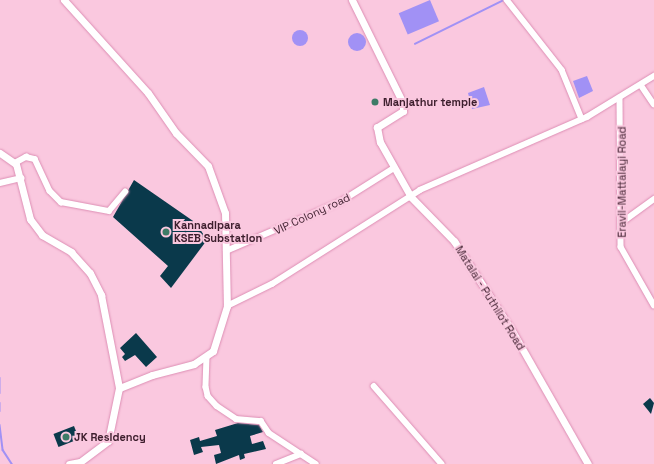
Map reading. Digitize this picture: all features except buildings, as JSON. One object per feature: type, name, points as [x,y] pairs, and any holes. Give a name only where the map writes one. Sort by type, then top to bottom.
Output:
[{"type":"street","points":[[64,0],[208,166],[225,213],[227,306],[213,351],[207,357],[119,388]]},
{"type":"street","name":"Matalai - Puthilot Road","points":[[352,0],[403,102],[403,111],[377,127],[376,132],[394,168],[411,197],[454,241],[511,329],[588,464]]},
{"type":"street","points":[[507,0],[562,70],[582,119]]},
{"type":"street","points":[[227,306],[272,284],[411,197],[540,136],[582,119],[620,98],[654,76]]},
{"type":"street","points":[[641,84],[654,104]]},
{"type":"street","name":"Eravil-Mattalayi Road","points":[[620,98],[621,247],[654,305]]},
{"type":"street","points":[[0,153],[15,163],[21,178],[30,219],[42,235],[71,252],[90,273],[101,295],[119,388],[108,441],[81,463],[69,464]]},
{"type":"street","points":[[15,163],[26,157],[35,159],[50,191],[61,202],[108,211],[125,192]]},
{"type":"street","name":"VIP Colony road","points":[[226,252],[340,202],[394,168]]},
{"type":"street","points":[[0,183],[21,178]]},
{"type":"street","points":[[621,223],[654,199]]},
{"type":"street","points":[[207,357],[206,387],[208,396],[217,406],[236,419],[261,421],[269,433],[316,464]]},
{"type":"street","points":[[374,386],[442,464]]},
{"type":"street","points":[[276,464],[301,454]]},
{"type":"shaded area","points":[[430,0],[439,21],[408,34],[399,13]]},
{"type":"shaded area","points":[[300,30],[307,35],[308,38],[303,45],[300,46],[293,41],[292,38],[297,31]]},
{"type":"shaded area","points":[[357,33],[363,36],[366,42],[363,48],[357,51],[351,48],[348,42],[351,36]]},
{"type":"shaded area","points":[[587,76],[593,91],[579,98],[573,81]]},
{"type":"shaded area","points":[[484,87],[490,105],[472,109],[468,93]]},
{"type":"waterway","points":[[415,44],[504,0]]},
{"type":"waterway","points":[[0,378],[0,393]]},
{"type":"waterway","points":[[0,403],[0,411]]},
{"type":"waterway","points":[[0,425],[3,450],[12,464]]},
{"type":"place","name":"Manjathur temple","points":[[375,102]]},
{"type":"place","name":"Kannadipara KSEB Substation","points":[[166,232]]},
{"type":"place","name":"JK Residency","points":[[66,437]]}]
